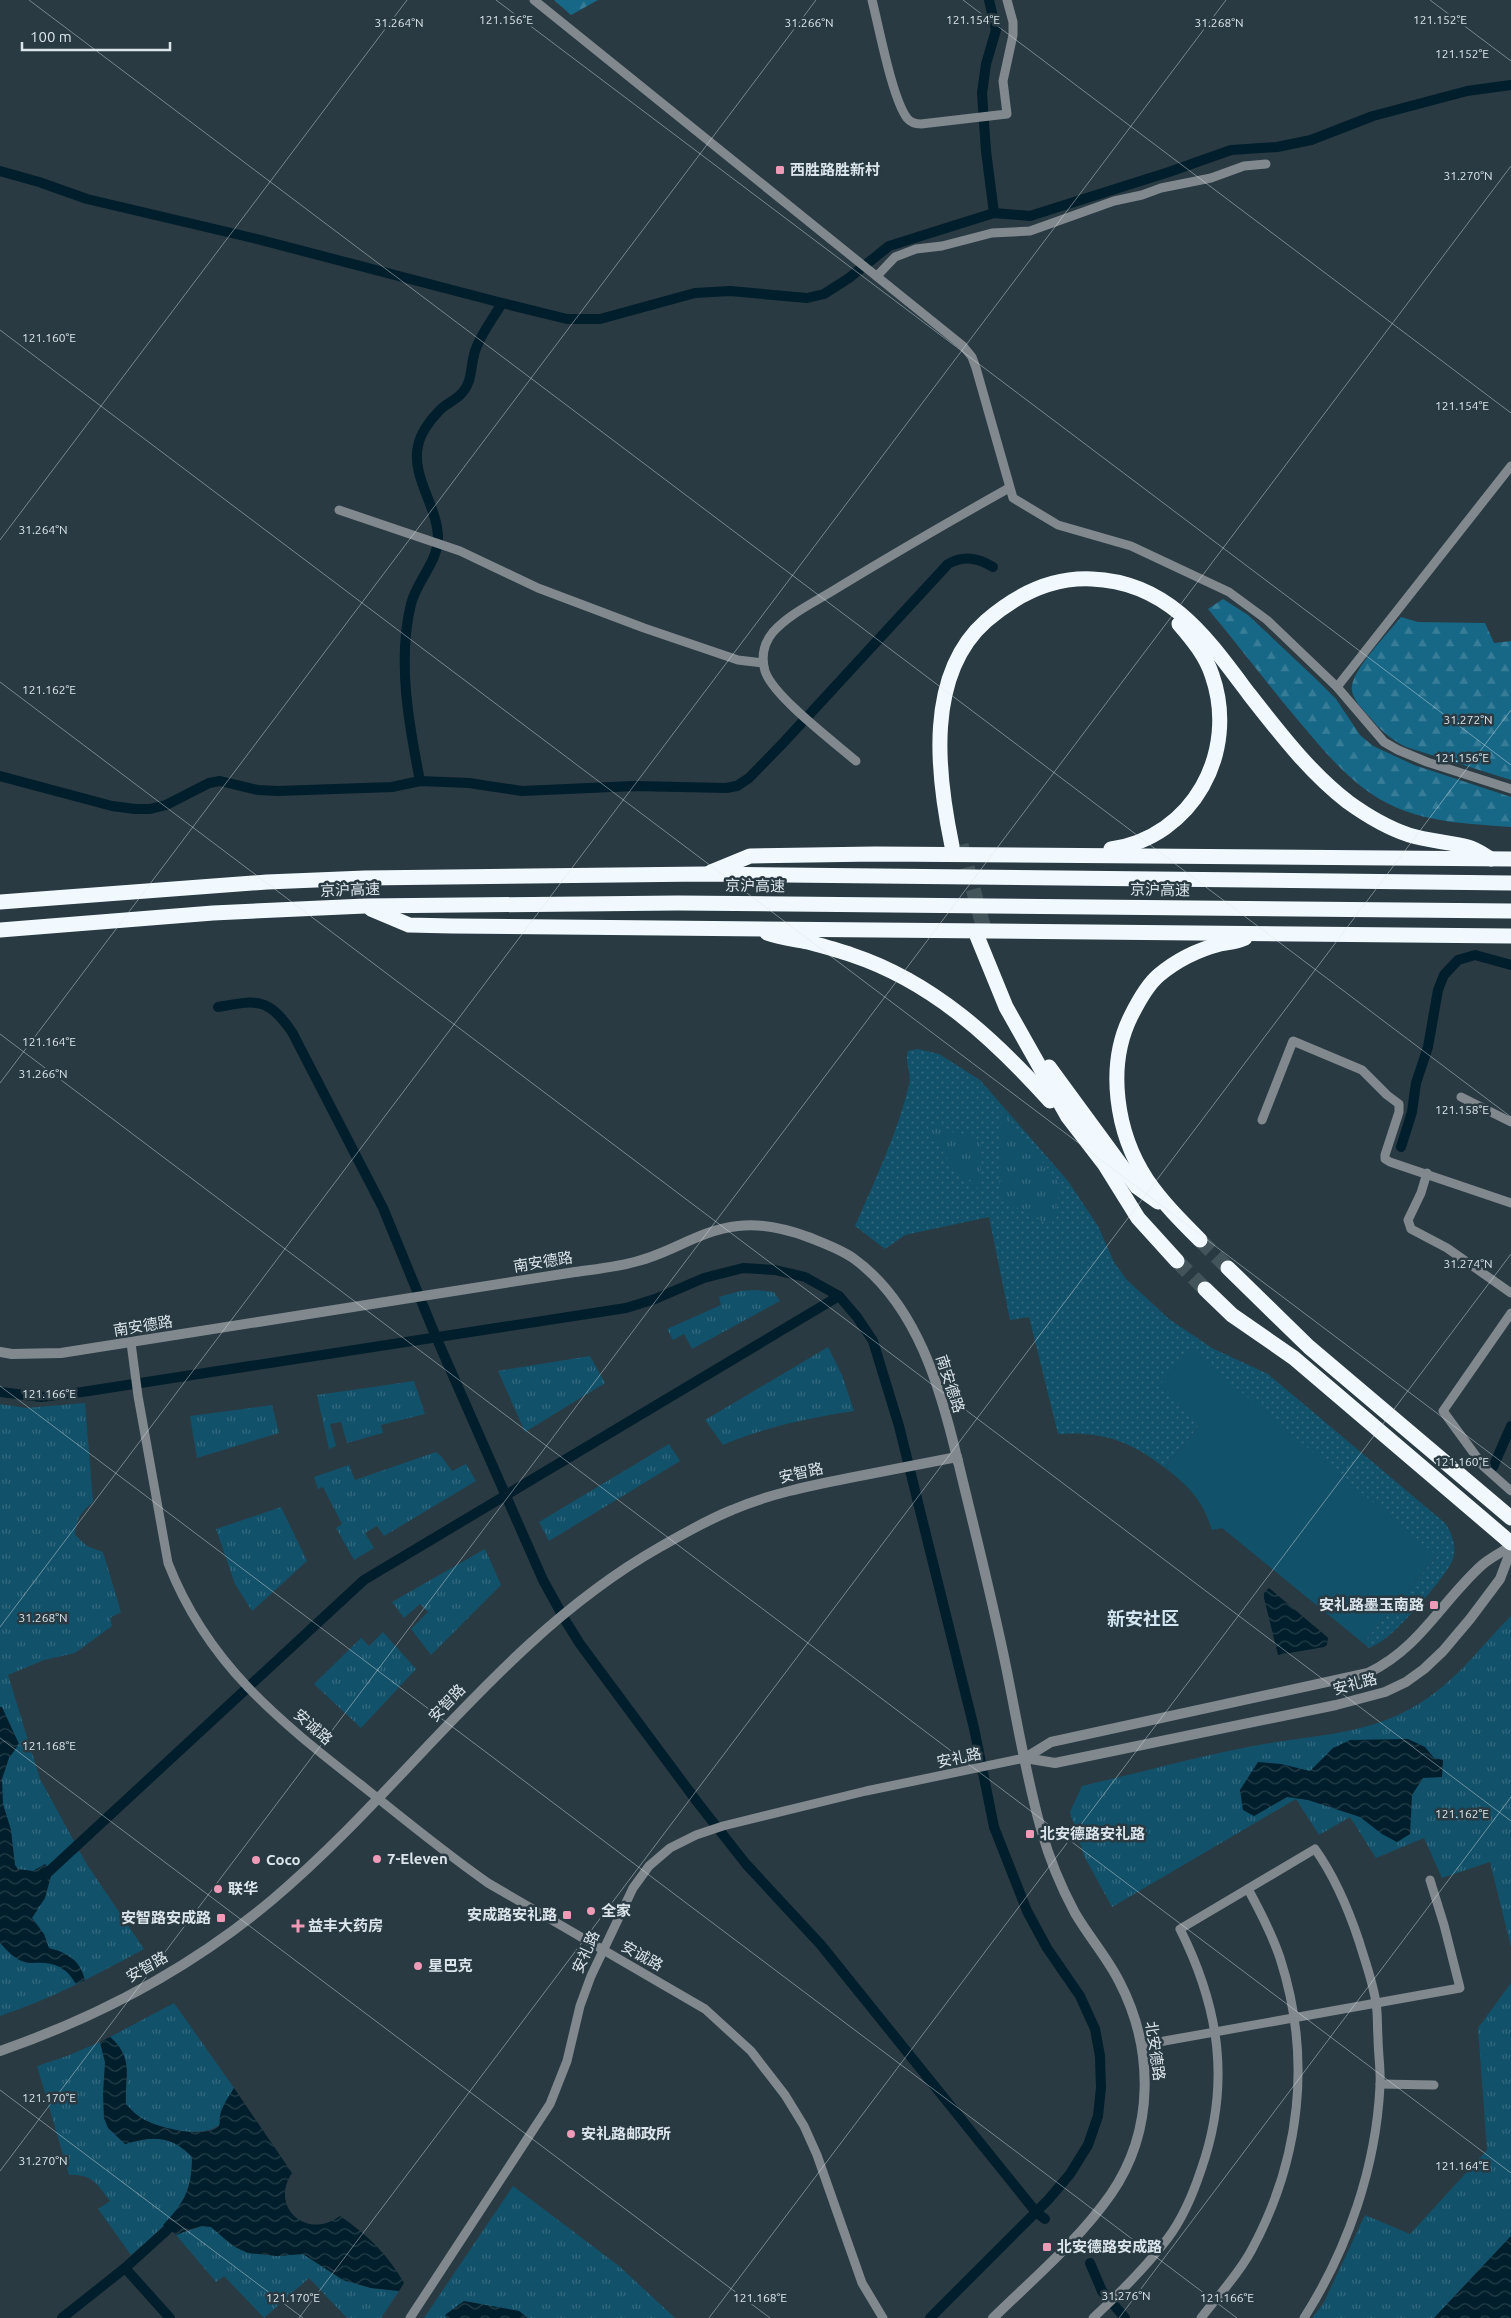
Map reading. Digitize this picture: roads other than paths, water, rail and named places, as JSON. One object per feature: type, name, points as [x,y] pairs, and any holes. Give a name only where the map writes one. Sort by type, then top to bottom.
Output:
[{"type":"highway","points":[[956,845],[947,746],[950,703],[964,663],[1002,612],[1023,603],[1058,581],[1082,578],[1106,579],[1128,584],[1167,603],[1200,631],[1277,730],[1323,780],[1348,802],[1377,820],[1409,834],[1470,847],[1491,859]]},
{"type":"highway","points":[[1043,590],[1083,587],[1104,588],[1126,592],[1144,600],[1178,624],[1192,638],[1212,674],[1220,712],[1218,744],[1212,770],[1192,803],[1161,831],[1133,844],[1102,850],[1054,855]]},
{"type":"highway","points":[[705,874],[750,856],[920,854],[1511,859]]},
{"type":"highway","name":"京沪高速","points":[[0,902],[223,884],[365,878],[705,874],[1511,883]]},
{"type":"highway","name":"京沪高速","points":[[0,930],[268,910],[365,906],[678,903],[1511,911]]},
{"type":"highway","points":[[365,906],[408,925],[875,928],[1509,936]]},
{"type":"highway","points":[[749,927],[776,936],[809,942],[854,956],[879,966],[920,987],[951,1008],[994,1042],[1068,1117]]},
{"type":"highway","points":[[1174,1215],[1146,1179],[1132,1151],[1123,1126],[1118,1100],[1117,1073],[1120,1047],[1128,1022],[1140,998],[1157,976],[1180,960],[1204,949],[1238,941],[1256,933]]},
{"type":"highway","points":[[1177,1260],[1138,1218],[1104,1165],[1068,1117],[1006,1007],[981,936],[1044,1060],[1077,1107],[1137,1187],[1174,1215],[1200,1240]]},
{"type":"highway","points":[[1228,1268],[1309,1347],[1511,1518]]},
{"type":"highway","points":[[1205,1288],[1232,1315],[1294,1358],[1511,1546]]},
{"type":"street","points":[[534,0],[954,338],[972,357],[1013,498],[1058,525],[1131,546],[1229,592],[1267,620],[1337,687],[1371,728],[1391,746],[1428,762],[1511,789]]},
{"type":"street","points":[[872,0],[899,104],[909,120],[914,124],[920,124],[1007,114],[1003,81],[1013,35],[1013,22],[1007,0]]},
{"type":"street","points":[[876,275],[895,257],[916,249],[942,246],[997,232],[1030,231],[1114,201],[1142,195],[1161,188],[1212,178],[1244,166],[1266,164]]},
{"type":"street","points":[[1337,687],[1511,466]]},
{"type":"street","points":[[856,761],[800,713],[769,679],[763,663],[763,651],[767,642],[772,634],[790,617],[908,545],[1009,488]]},
{"type":"street","points":[[339,510],[451,548],[538,588],[644,628],[738,660],[763,663]]},
{"type":"street","points":[[1262,1120],[1293,1041],[1362,1070],[1387,1096],[1399,1104],[1399,1112],[1386,1148],[1386,1159],[1399,1166],[1511,1203]]},
{"type":"street","points":[[1461,1097],[1511,1122]]},
{"type":"street","points":[[1427,1174],[1421,1193],[1408,1220],[1408,1225],[1411,1229],[1447,1248],[1511,1293]]},
{"type":"street","name":"南安德路","points":[[0,1352],[12,1354],[61,1353],[638,1261],[698,1235],[738,1226],[765,1226],[792,1231],[825,1243],[852,1257],[874,1276],[895,1301],[918,1337],[933,1374],[957,1457],[1025,1758]]},
{"type":"street","points":[[1511,1313],[1443,1411],[1484,1467],[1511,1491]]},
{"type":"street","name":"安诚路","points":[[131,1343],[138,1396],[168,1563],[176,1583],[197,1623],[214,1649],[252,1693],[402,1820],[488,1883],[704,2009],[751,2051],[768,2072],[804,2126],[817,2155],[862,2283],[883,2318]]},
{"type":"street","name":"安智路","points":[[0,2050],[82,2018],[143,1988],[230,1933],[272,1899],[377,1798],[467,1703],[552,1624],[569,1609],[636,1561],[733,1509],[797,1489],[957,1457]]},
{"type":"street","name":"安礼路","points":[[1025,1758],[1055,1763],[1336,1705],[1385,1692],[1406,1682],[1424,1669],[1443,1651],[1500,1579],[1511,1546]]},
{"type":"street","name":"安礼路","points":[[410,2318],[550,2104],[568,2061],[580,2006],[602,1949],[633,1888],[649,1866],[670,1848],[723,1826],[866,1792],[995,1766],[1025,1758],[1051,1742],[1368,1674],[1387,1664],[1406,1650],[1482,1565],[1511,1546]]},
{"type":"street","name":"北安德路","points":[[993,2318],[1058,2255],[1094,2216],[1111,2194],[1124,2172],[1134,2147],[1144,2104],[1146,2067],[1142,2045],[1128,1998],[1117,1977],[1075,1913],[1059,1879],[1041,1831],[1025,1758]]},
{"type":"street","points":[[1093,2318],[1118,2294],[1169,2237],[1185,2212],[1210,2145],[1216,2116],[1218,2063],[1215,2031],[1205,1986],[1196,1962],[1180,1930],[1315,1849],[1327,1866],[1354,1925],[1376,2003],[1380,2084],[1370,2162],[1355,2210],[1334,2262],[1304,2318]]},
{"type":"street","points":[[1142,2045],[1460,1988],[1447,1934],[1430,1880]]},
{"type":"street","points":[[1201,2318],[1250,2252],[1275,2200],[1295,2130],[1298,2087],[1294,2017],[1280,1956],[1248,1889]]},
{"type":"street","points":[[1380,2084],[1434,2085]]},
{"type":"water","points":[[1269,1588],[1326,1636],[1328,1638],[1327,1645],[1278,1655],[1264,1598],[1264,1593]]},
{"type":"water","points":[[0,1707],[2,1707],[19,1744],[9,1758],[2,1779],[3,1804],[11,1830],[15,1865],[18,1869],[33,1871],[45,1864],[52,1872],[45,1898],[32,1918],[44,1934],[49,1948],[62,1952],[72,1958],[80,1967],[85,1980],[76,1984],[67,1972],[60,1967],[21,1961],[0,1943]]},
{"type":"water","points":[[1408,1739],[1425,1747],[1434,1758],[1443,1760],[1442,1777],[1423,1778],[1412,1795],[1410,1834],[1397,1842],[1382,1834],[1360,1817],[1308,1800],[1287,1797],[1254,1816],[1243,1810],[1240,1790],[1258,1762],[1281,1764],[1310,1771],[1333,1748],[1350,1740]]},
{"type":"water","points":[[110,2037],[118,2045],[126,2061],[126,2104],[138,2116],[159,2126],[192,2132],[202,2132],[218,2127],[222,2109],[234,2088],[292,2173],[286,2186],[285,2198],[288,2208],[295,2217],[315,2225],[328,2223],[340,2216],[350,2223],[368,2238],[391,2263],[404,2283],[399,2291],[371,2288],[343,2280],[303,2254],[277,2256],[248,2253],[233,2246],[211,2227],[202,2226],[176,2235],[163,2225],[182,2202],[189,2187],[192,2157],[177,2145],[161,2139],[125,2144],[108,2128],[104,2118],[105,2062],[100,2042]]},
{"type":"water","points":[[1511,2236],[1511,2318],[1434,2318]]},
{"type":"water","points":[[464,2301],[519,2311],[528,2318],[447,2318],[445,2315]]},
{"type":"waterway","points":[[989,0],[996,30],[986,64],[982,93],[986,151],[994,213]]},
{"type":"waterway","points":[[0,171],[87,199],[257,239],[502,303],[567,319],[600,319],[695,293],[730,291],[807,298],[824,294],[849,278],[889,246],[994,213],[1030,216],[1169,172],[1231,150],[1277,147],[1311,140],[1373,116],[1467,91],[1511,85]]},
{"type":"waterway","points":[[420,781],[406,693],[405,648],[411,604],[417,588],[431,564],[438,538],[434,515],[418,469],[418,446],[423,432],[432,419],[441,409],[465,390],[470,378],[477,346],[485,329],[502,303]]},
{"type":"waterway","points":[[0,776],[112,806],[135,809],[150,809],[166,805],[209,783],[220,781],[258,790],[278,791],[392,787],[420,781],[469,783],[522,791],[634,786],[726,788],[737,786],[749,778],[784,742],[948,564],[960,559],[971,559],[982,561],[993,567]]},
{"type":"waterway","points":[[1401,1147],[1412,1112],[1416,1083],[1428,1047],[1438,990],[1444,975],[1458,960],[1475,955],[1511,965]]},
{"type":"waterway","points":[[218,1007],[243,1003],[261,1004],[276,1012],[292,1032],[383,1208],[436,1337],[543,1580],[580,1644],[698,1803],[746,1864],[821,1945],[1036,2212],[1045,2219]]},
{"type":"waterway","points":[[0,1392],[41,1397],[82,1392],[626,1308],[655,1299],[704,1278],[743,1268],[775,1270],[805,1277],[839,1296],[857,1317],[873,1341],[899,1426],[974,1728],[994,1827],[1027,1911],[1047,1948],[1080,1996],[1095,2029],[1100,2056],[1101,2088],[1098,2116],[1088,2145],[1070,2174],[1048,2200],[930,2318]]},
{"type":"waterway","points":[[44,1876],[364,1580],[839,1296]]},
{"type":"waterway","points":[[1493,1467],[1511,1426]]},
{"type":"waterway","points":[[62,2318],[125,2268],[167,2230]]},
{"type":"waterway","points":[[1090,2263],[1102,2291],[1125,2318]]},
{"type":"waterway","points":[[125,2268],[170,2318]]},
{"type":"tunnel","points":[[961,845],[986,936]]},
{"type":"tunnel","points":[[1200,1240],[1228,1268]]},
{"type":"tunnel","points":[[1177,1261],[1205,1289]]},
{"type":"place","name":"西胜路胜新村","points":[[780,170]]},
{"type":"place","name":"安礼路墨玉南路","points":[[1434,1605]]},
{"type":"place","name":"北安德路安礼路","points":[[1030,1834]]},
{"type":"place","name":"7-Eleven","points":[[377,1859]]},
{"type":"place","name":"Coco","points":[[256,1860]]},
{"type":"place","name":"联华","points":[[218,1889]]},
{"type":"place","name":"全家","points":[[591,1911]]},
{"type":"place","name":"安成路安礼路","points":[[567,1915]]},
{"type":"place","name":"安智路安成路","points":[[221,1918]]},
{"type":"place","name":"益丰大药房","points":[[298,1926]]},
{"type":"place","name":"星巴克","points":[[418,1966]]},
{"type":"place","name":"安礼路邮政所","points":[[571,2134]]},
{"type":"place","name":"北安德路安成路","points":[[1047,2247]]},
{"type":"district","name":"新安社区","points":[[1143,1619]]}]
